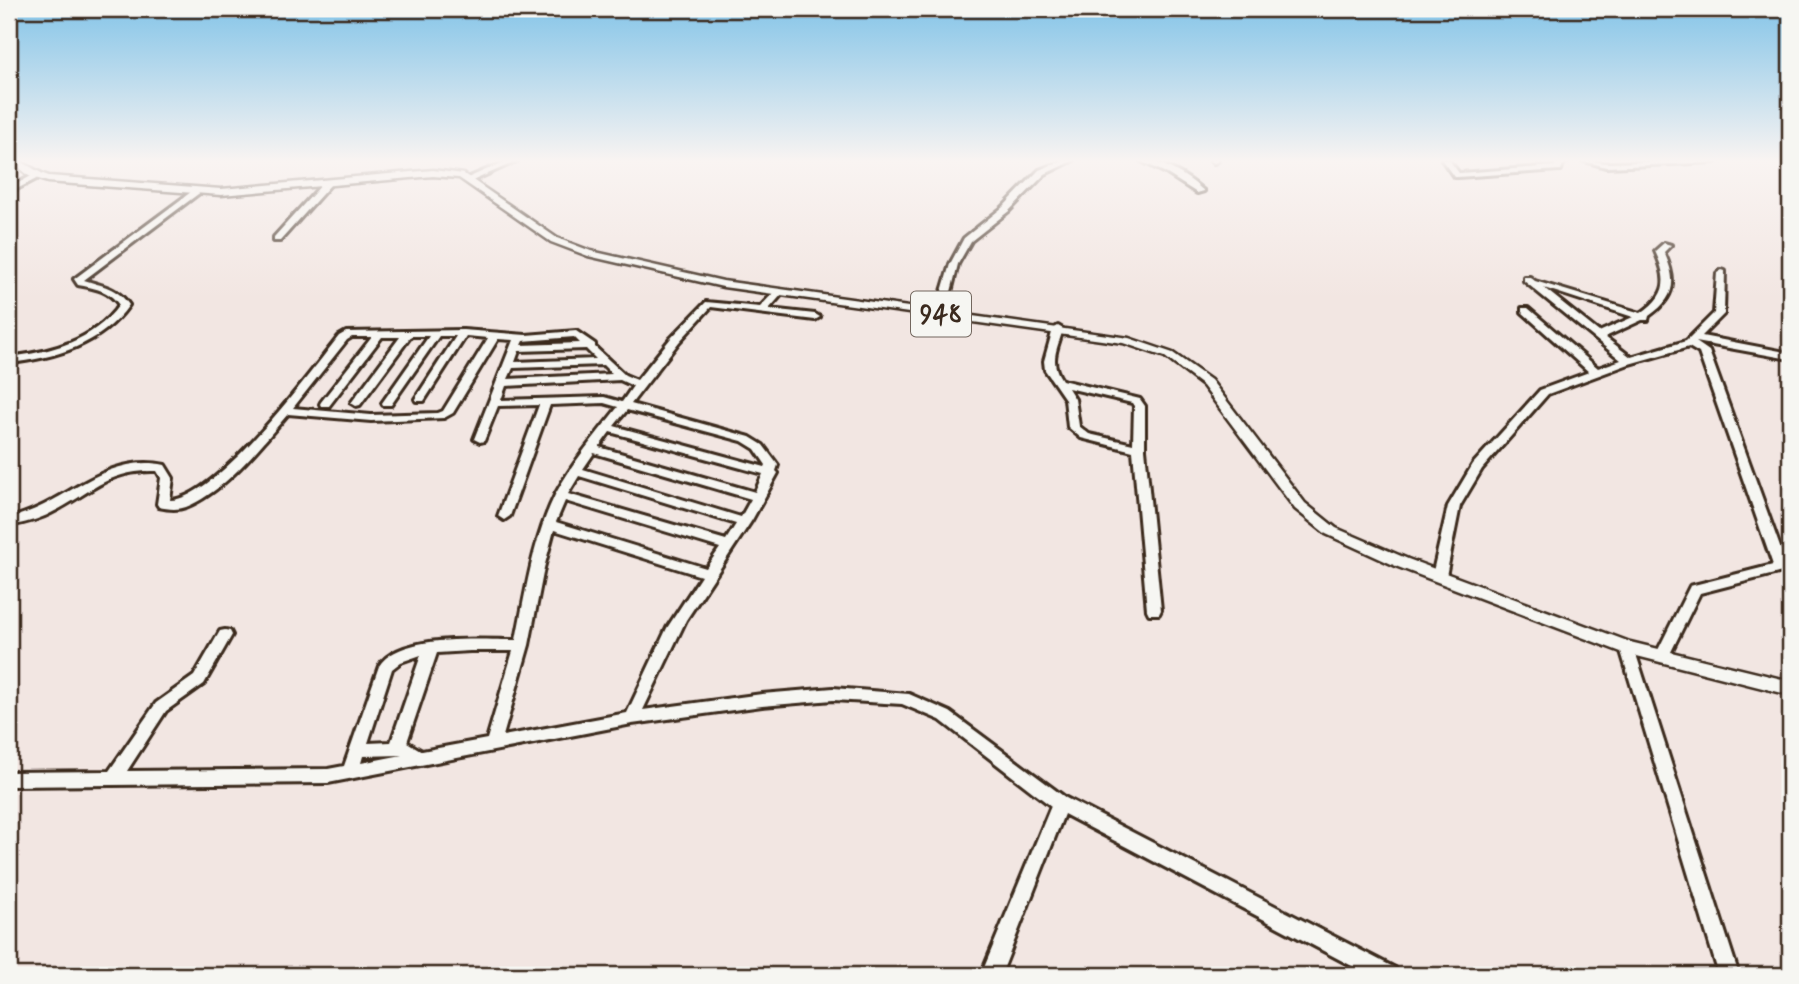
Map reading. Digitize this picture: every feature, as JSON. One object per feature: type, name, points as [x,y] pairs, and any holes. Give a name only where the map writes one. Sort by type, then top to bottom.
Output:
[{"type":"main road","name":"948","points":[[506,206],[554,240],[571,248],[723,284],[1058,329],[1149,346],[1190,369],[1224,402],[1300,506],[1331,531],[1439,576],[1627,648],[1790,688]]},
{"type":"street","points":[[9,360],[62,349],[99,330],[116,317],[124,305],[123,300],[107,289],[81,283],[79,279],[178,206]]},
{"type":"street","points":[[277,239],[307,206]]},
{"type":"street","points":[[952,315],[944,300],[954,264],[967,240],[1009,206]]},
{"type":"street","points":[[1600,336],[1645,317],[1663,299],[1669,287],[1669,267],[1659,251],[1667,245]]},
{"type":"street","points":[[1692,341],[1719,314],[1722,273]]},
{"type":"street","points":[[1629,361],[1527,279],[1645,317]]},
{"type":"street","points":[[763,310],[778,293]]},
{"type":"street","points":[[923,311],[944,300]]},
{"type":"street","points":[[493,744],[522,645],[538,565],[561,496],[576,471],[640,384],[706,306],[719,304],[815,317]]},
{"type":"street","points":[[1525,310],[1597,373]]},
{"type":"street","points":[[1058,329],[1049,361],[1057,382],[1070,399],[1072,420],[1079,432],[1139,449]]},
{"type":"street","points":[[9,522],[36,516],[94,479],[123,468],[161,468],[167,478],[163,504],[170,506],[187,502],[236,466],[343,338],[354,333],[495,335],[518,343],[576,334],[621,377]]},
{"type":"street","points":[[326,404],[380,333]]},
{"type":"street","points":[[356,403],[408,333]]},
{"type":"street","points":[[387,403],[436,333]]},
{"type":"street","points":[[420,399],[463,334]]},
{"type":"street","points":[[284,410],[371,418],[440,416],[447,413],[495,335]]},
{"type":"street","points":[[1662,656],[1695,589],[1785,565],[1704,351],[1692,341]]},
{"type":"street","points":[[1439,576],[1454,506],[1477,467],[1545,393],[1629,361],[1692,341],[1790,356]]},
{"type":"street","points":[[480,439],[518,343]]},
{"type":"street","points":[[509,365],[607,362]]},
{"type":"street","points":[[501,383],[621,377],[640,384]]},
{"type":"street","points":[[1057,382],[1136,401],[1140,405],[1139,449],[1154,610]]},
{"type":"street","points":[[493,403],[604,400],[746,439],[768,457],[772,473],[680,618],[632,718]]},
{"type":"street","points":[[504,516],[545,401]]},
{"type":"street","points":[[608,428],[772,473]]},
{"type":"street","points":[[594,449],[758,497]]},
{"type":"street","points":[[576,471],[742,522]]},
{"type":"street","points":[[561,496],[727,545]]},
{"type":"street","points":[[551,525],[709,574]]},
{"type":"street","points":[[113,778],[161,707],[199,680],[225,635]]},
{"type":"street","points":[[350,772],[390,660],[404,652],[522,645]]},
{"type":"street","points":[[1627,648],[1729,975]]},
{"type":"street","points":[[397,748],[431,649]]},
{"type":"street","points":[[9,779],[279,779],[350,772],[632,718],[762,699],[833,694],[904,698],[945,716],[1060,803],[1388,975]]},
{"type":"street","points":[[357,750],[397,748],[409,750],[419,758]]},
{"type":"street","points":[[990,975],[1060,803]]}]
